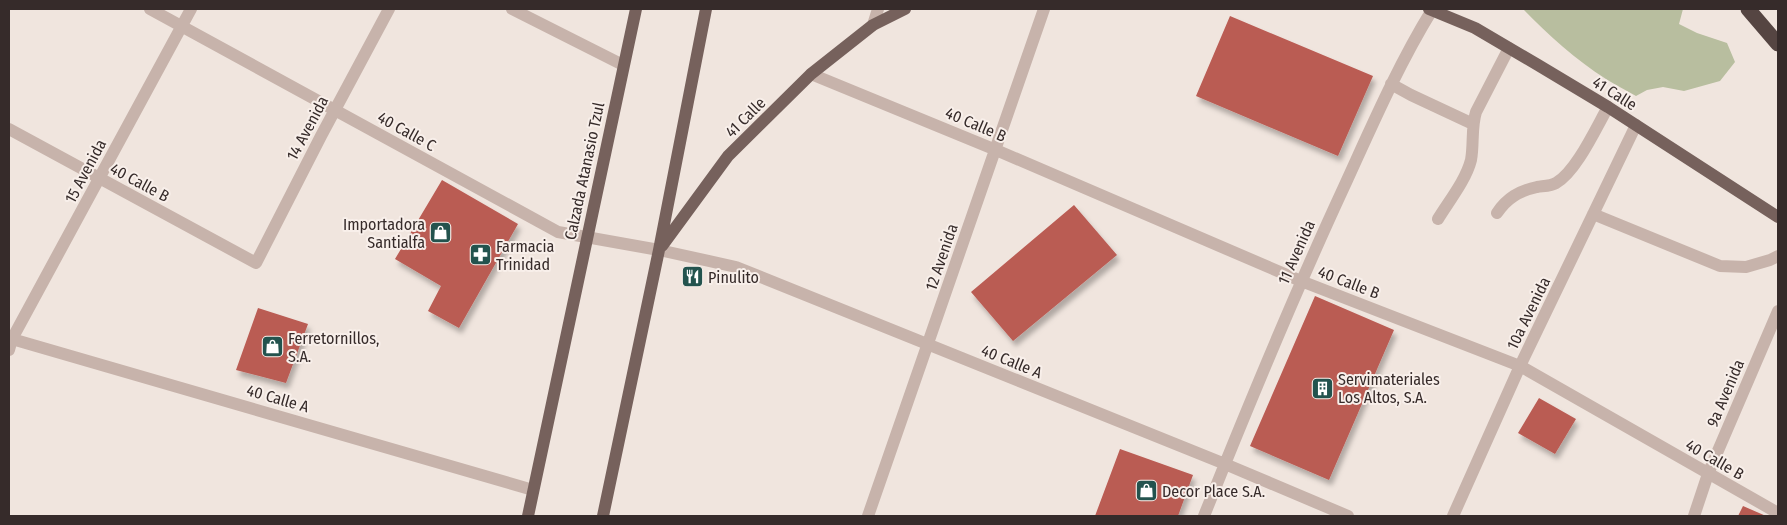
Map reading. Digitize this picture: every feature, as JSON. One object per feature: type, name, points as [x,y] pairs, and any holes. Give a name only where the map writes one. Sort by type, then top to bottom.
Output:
[{"type":"highway","points":[[1748,9],[1778,44]]},
{"type":"main road","name":"Calzada Atanasio Tzul","points":[[528,516],[636,9]]},
{"type":"main road","points":[[603,516],[659,250],[706,9]]},
{"type":"main road","name":"41 Calle","points":[[659,250],[728,156],[811,74],[873,25],[904,9]]},
{"type":"main road","name":"41 Calle","points":[[1431,9],[1475,28],[1509,48],[1636,125],[1778,217]]},
{"type":"street","name":"40 Calle C","points":[[150,9],[558,232],[659,250]]},
{"type":"street","name":"15 Avenida","points":[[11,344],[191,9]]},
{"type":"street","name":"14 Avenida","points":[[256,263],[389,9]]},
{"type":"street","points":[[512,9],[623,65]]},
{"type":"street","points":[[873,25],[878,9]]},
{"type":"street","name":"12 Avenida","points":[[868,516],[1044,9]]},
{"type":"street","name":"11 Avenida","points":[[1204,516],[1300,281],[1391,84],[1431,9]]},
{"type":"street","points":[[1438,218],[1463,179],[1470,162],[1473,146],[1472,124],[1476,112],[1509,48]]},
{"type":"street","name":"40 Calle B","points":[[811,74],[996,150],[1300,281],[1520,366],[1778,513]]},
{"type":"street","points":[[1391,84],[1472,124]]},
{"type":"street","points":[[1496,214],[1510,198],[1537,188],[1555,184],[1566,175],[1586,146],[1608,108]]},
{"type":"street","name":"10a Avenida","points":[[1453,516],[1520,366],[1636,125]]},
{"type":"street","name":"40 Calle B","points":[[9,129],[256,263]]},
{"type":"street","points":[[1593,214],[1720,266],[1746,267],[1778,256]]},
{"type":"street","name":"40 Calle A","points":[[659,250],[736,267],[1225,464],[1348,516]]},
{"type":"street","name":"9a Avenida","points":[[1694,516],[1708,474],[1778,311]]},
{"type":"street","name":"40 Calle A","points":[[11,344],[533,490]]},
{"type":"green space","points":[[1523,9],[1683,9],[1679,24],[1697,33],[1727,43],[1735,62],[1720,81],[1684,91],[1663,87],[1647,90],[1636,96],[1584,64]]},
{"type":"building","points":[[1230,16],[1373,76],[1338,156],[1196,96]]},
{"type":"building","points":[[442,180],[518,224],[459,328],[428,311],[441,286],[395,259]]},
{"type":"building","points":[[1074,205],[1117,255],[1013,341],[971,292]]},
{"type":"building","name":"Servimateriales Los Altos, S.A.","points":[[1315,296],[1394,330],[1329,480],[1250,446]]},
{"type":"building","name":"Ferretornillos, S.A.","points":[[258,308],[308,324],[286,383],[236,370]]},
{"type":"building","points":[[1539,398],[1576,419],[1555,454],[1518,433]]},
{"type":"building","name":"Decor Place S.A.","points":[[1120,449],[1193,475],[1178,516],[1095,516]]},
{"type":"building","points":[[1743,506],[1766,516],[1738,516]]},
{"type":"place","name":"Importadora Santialfa","points":[[441,233]]},
{"type":"place","name":"Farmacia Trinidad","points":[[480,255]]},
{"type":"place","name":"Pinulito","points":[[692,277]]},
{"type":"place","name":"Ferretornillos, S.A.","points":[[272,347]]},
{"type":"place","name":"Servimateriales Los Altos, S.A.","points":[[1322,388]]},
{"type":"place","name":"Decor Place S.A.","points":[[1146,491]]}]
